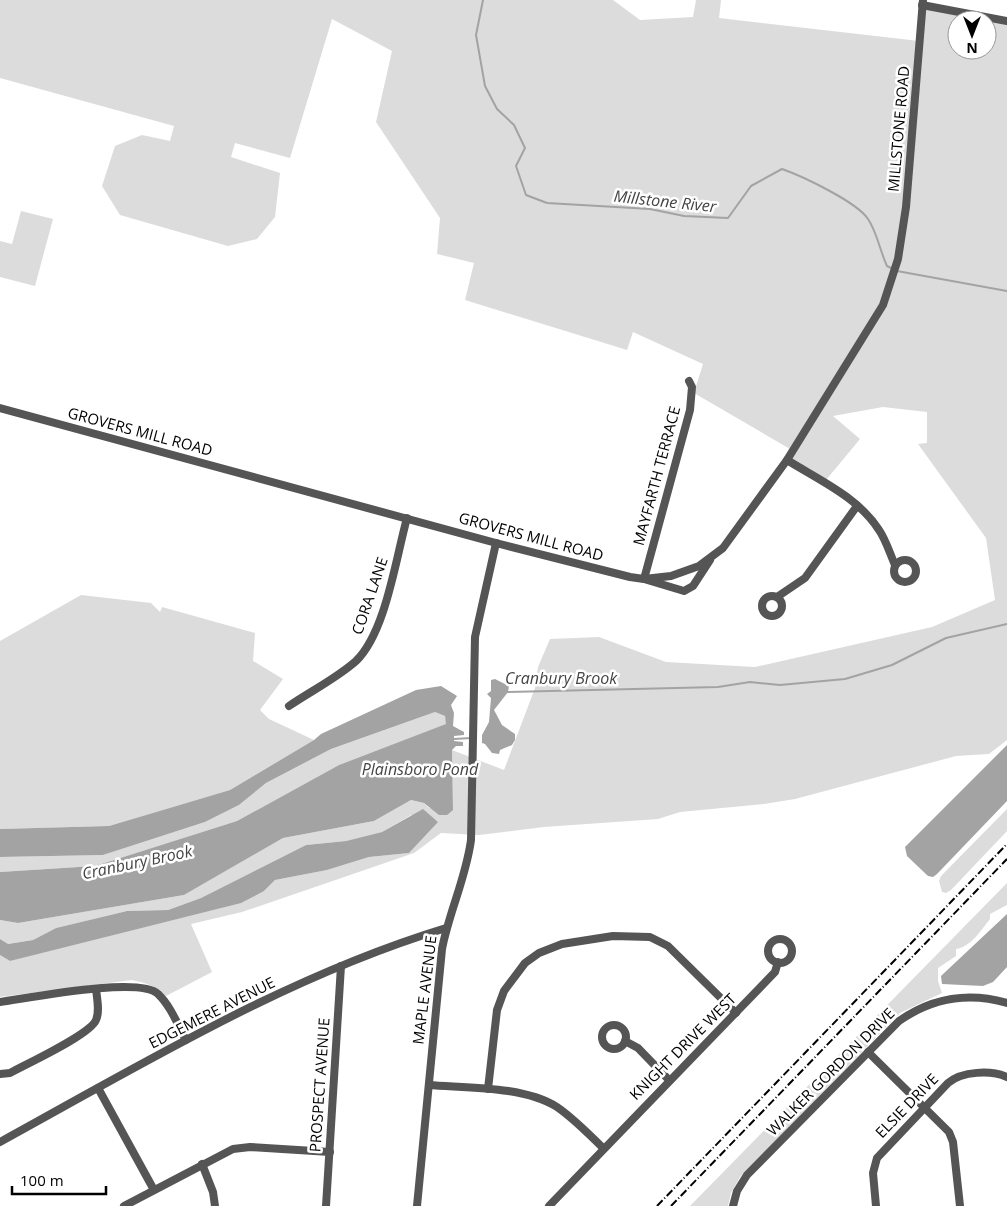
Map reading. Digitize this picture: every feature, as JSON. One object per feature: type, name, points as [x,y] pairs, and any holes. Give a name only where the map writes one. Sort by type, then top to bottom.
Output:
[{"type":"street","points":[[922,2],[1007,21]]},
{"type":"street","name":"MILLSTONE ROAD","points":[[898,259],[907,200],[922,2]]},
{"type":"street","name":"GROVERS MILL ROAD","points":[[0,408],[496,543],[644,579],[671,576],[686,572],[711,558],[732,538],[787,460],[873,323],[892,283],[898,259]]},
{"type":"street","name":"MAYFARTH TERRACE","points":[[644,579],[690,410],[692,388],[688,381]]},
{"type":"street","points":[[787,460],[846,496],[858,506],[880,531],[895,565]]},
{"type":"street","points":[[777,597],[804,578],[858,506]]},
{"type":"street","name":"CORA LANE","points":[[289,706],[351,665],[363,653],[388,594],[407,518]]},
{"type":"street","name":"MAPLE AVENUE","points":[[417,1206],[440,967],[446,928],[461,887],[470,846],[475,637],[496,543]]},
{"type":"street","points":[[644,579],[684,591],[693,586],[711,558]]},
{"type":"street","name":"EDGEMERE AVENUE","points":[[0,1142],[242,1011],[341,966],[405,941],[446,928]]},
{"type":"street","points":[[488,1089],[497,1010],[504,991],[525,962],[539,953],[562,944],[613,936],[650,937],[668,946],[736,1012]]},
{"type":"street","name":"KNIGHT DRIVE WEST","points":[[549,1206],[775,972],[778,962]]},
{"type":"street","name":"PROSPECT AVENUE","points":[[326,1206],[341,966]]},
{"type":"street","points":[[0,1002],[96,989],[135,986],[158,993],[186,1040]]},
{"type":"street","points":[[0,1074],[10,1073],[86,1031],[96,1020],[98,1010],[96,989]]},
{"type":"street","name":"WALKER GORDON DRIVE","points":[[733,1206],[737,1191],[747,1175],[899,1022],[934,1003],[975,997],[1007,1003]]},
{"type":"street","points":[[626,1041],[638,1048],[669,1080]]},
{"type":"street","points":[[868,1052],[925,1107],[952,1138],[960,1206]]},
{"type":"street","name":"ELSIE DRIVE","points":[[876,1206],[873,1173],[877,1158],[950,1081],[960,1076],[991,1073],[1007,1077]]},
{"type":"street","points":[[429,1085],[514,1092],[556,1107],[603,1148]]},
{"type":"street","points":[[98,1088],[154,1190]]},
{"type":"street","points":[[124,1206],[233,1149],[250,1147],[330,1152]]},
{"type":"street","points":[[202,1164],[213,1192],[215,1206]]},
{"type":"shaded area","points":[[0,0],[613,0],[640,20],[693,17],[696,0],[721,0],[719,18],[919,41],[922,6],[947,11],[947,60],[997,60],[997,22],[1007,24],[1007,740],[989,754],[956,756],[795,799],[680,812],[658,819],[544,827],[479,835],[441,833],[414,853],[242,912],[191,924],[212,972],[166,996],[150,985],[132,980],[0,997],[0,955],[10,961],[264,891],[275,880],[327,870],[369,857],[409,853],[438,821],[411,815],[382,832],[346,841],[306,845],[201,898],[168,910],[127,911],[56,928],[33,940],[7,944],[0,939],[0,920],[18,923],[184,895],[283,838],[374,821],[411,800],[424,803],[429,808],[453,810],[452,750],[504,770],[535,688],[538,667],[550,639],[599,637],[666,662],[755,667],[932,627],[995,600],[986,538],[918,444],[927,443],[927,412],[883,407],[833,416],[860,439],[826,480],[785,455],[790,449],[694,393],[703,364],[633,332],[627,350],[465,300],[474,263],[437,254],[440,218],[376,122],[392,51],[332,19],[290,158],[235,143],[231,157],[280,173],[275,217],[257,239],[228,246],[120,215],[102,186],[115,146],[142,135],[170,141],[174,126],[0,78]]},
{"type":"shaded area","points":[[21,211],[53,219],[35,286],[0,277],[0,241],[12,244]]},
{"type":"shaded area","points":[[81,595],[151,603],[160,612],[162,607],[255,633],[253,661],[283,679],[260,710],[269,719],[314,740],[230,790],[109,826],[0,829],[0,641]]},
{"type":"shaded area","points":[[435,712],[445,716],[447,724],[339,765],[237,821],[95,866],[0,872],[0,857],[103,855],[205,822],[239,805],[266,783],[331,749]]},
{"type":"shaded area","points":[[1007,809],[1007,831],[951,890],[946,893],[942,892],[939,881],[941,876]]},
{"type":"shaded area","points":[[1007,883],[1007,905],[990,914],[990,919],[975,937],[966,945],[956,949],[956,956],[938,968],[938,981],[942,993],[900,1013],[740,1177],[731,1193],[728,1206],[690,1206]]},
{"type":"water","name":"Cranbury Brook","points":[[495,679],[509,686],[508,692],[494,710],[502,725],[515,734],[515,740],[512,745],[500,750],[499,754],[492,753],[482,743],[482,735],[489,722],[491,698],[487,694],[491,691],[491,680]]},
{"type":"water","name":"Plainsboro Pond","points":[[441,686],[457,696],[451,705],[454,713],[453,726],[464,732],[464,735],[454,736],[454,741],[463,742],[463,746],[456,746],[452,750],[453,810],[447,815],[439,815],[424,803],[411,800],[374,821],[283,838],[184,895],[18,923],[0,920],[0,872],[95,866],[237,821],[339,765],[446,724],[445,716],[435,712],[331,749],[266,783],[239,805],[205,822],[103,855],[0,857],[0,829],[109,826],[230,790],[321,734],[416,690]]},
{"type":"water","points":[[1007,745],[1007,801],[937,874],[933,877],[928,876],[907,856],[905,847]]},
{"type":"water","name":"Plainsboro Pond","points":[[423,809],[438,822],[409,853],[369,857],[327,870],[275,880],[264,891],[241,903],[10,961],[0,955],[0,939],[8,944],[33,940],[56,928],[127,911],[168,910],[201,898],[306,845],[346,841],[382,832]]},
{"type":"water","points":[[1007,914],[1007,967],[993,982],[983,986],[942,984],[941,976]]},
{"type":"waterway","name":"Millstone River","points":[[483,0],[476,35],[485,86],[497,109],[514,125],[525,148],[516,166],[526,195],[547,203],[650,209],[684,216],[728,218],[751,186],[782,169],[828,190],[862,212],[874,230],[887,266],[893,269]]},
{"type":"waterway","name":"Millstone River","points":[[897,271],[1007,291]]},
{"type":"waterway","name":"Cranbury Brook","points":[[507,692],[718,687],[750,682],[780,685],[845,679],[892,665],[946,638],[1007,624]]},
{"type":"waterway","name":"Cranbury Brook","points":[[454,739],[471,738]]},
{"type":"railway","points":[[657,1206],[1007,844]]},
{"type":"railway","points":[[671,1206],[1007,859]]}]
